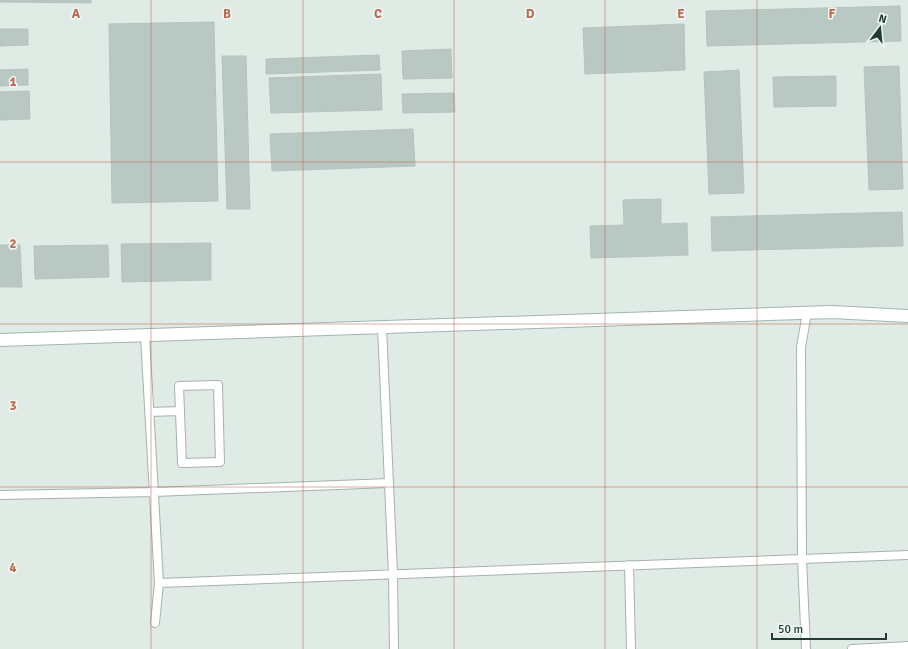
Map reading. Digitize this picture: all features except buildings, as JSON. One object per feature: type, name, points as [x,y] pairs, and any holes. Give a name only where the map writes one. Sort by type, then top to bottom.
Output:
[{"type":"street","points":[[0,340],[832,312],[908,316]]},
{"type":"lane","points":[[806,649],[802,559],[801,346],[807,313]]},
{"type":"lane","points":[[382,328],[389,483],[394,649]]},
{"type":"lane","points":[[145,336],[159,583],[155,623]]},
{"type":"lane","points":[[218,384],[220,462],[182,463],[180,411],[180,386],[218,384]]},
{"type":"lane","points":[[149,412],[180,411]]},
{"type":"lane","points":[[0,495],[154,492],[389,483]]},
{"type":"lane","points":[[159,583],[908,555]]},
{"type":"lane","points":[[629,566],[631,649]]},
{"type":"lane","points":[[852,649],[908,646]]}]
